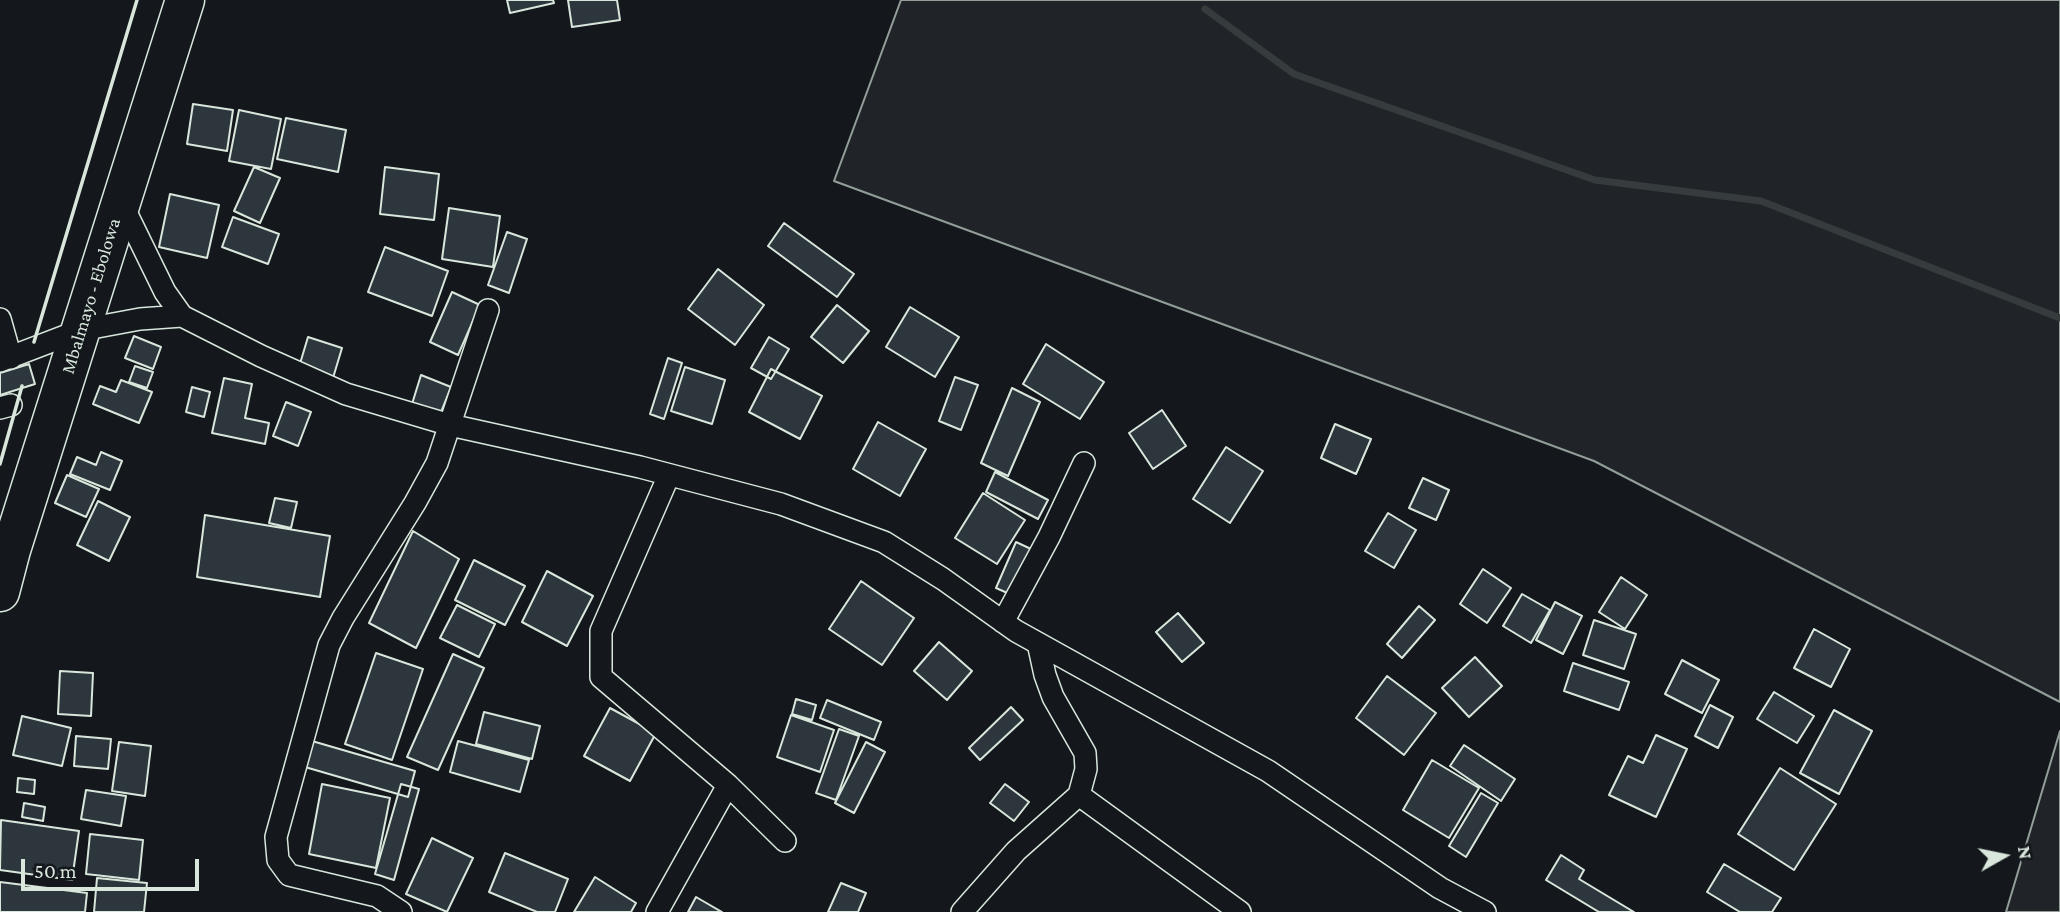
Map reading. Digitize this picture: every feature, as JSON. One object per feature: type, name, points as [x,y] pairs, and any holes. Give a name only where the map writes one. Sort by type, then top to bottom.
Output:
[{"type":"highway","name":"Mbalmayo - Ebolowa","points":[[0,592],[10,550],[185,0]]},
{"type":"street","points":[[121,200],[165,292],[182,316],[261,356],[346,394],[450,425],[640,467],[781,504],[884,542],[1038,643],[1268,771],[1440,888],[1485,912]]},
{"type":"street","points":[[401,912],[377,896],[289,875],[278,860],[276,837],[329,645],[342,618],[415,503],[437,463],[488,310]]},
{"type":"street","points":[[0,319],[5,360],[81,330],[140,319],[182,316]]},
{"type":"street","points":[[1003,622],[1049,537],[1084,463]]},
{"type":"street","points":[[669,475],[601,631],[601,677],[728,785],[785,841]]},
{"type":"street","points":[[962,912],[1016,851],[1079,795],[1086,769],[1085,753],[1053,697],[1038,643]]},
{"type":"street","points":[[657,912],[728,785]]},
{"type":"street","points":[[1079,795],[1240,912]]},
{"type":"shaded area","points":[[901,0],[2060,0],[2060,702],[1594,461],[834,181]]},
{"type":"shaded area","points":[[2060,731],[2060,912],[2006,912]]},
{"type":"building","points":[[507,0],[553,0],[554,3],[510,13]]},
{"type":"building","points":[[568,0],[617,0],[620,20],[572,27]]},
{"type":"building","points":[[193,104],[233,110],[227,151],[187,144]]},
{"type":"building","points":[[239,110],[281,119],[271,169],[229,161]]},
{"type":"building","points":[[286,118],[346,130],[338,172],[277,159]]},
{"type":"building","points":[[254,167],[280,178],[260,223],[234,211]]},
{"type":"building","points":[[385,167],[439,174],[434,220],[380,214]]},
{"type":"building","points":[[170,194],[219,205],[207,258],[159,247]]},
{"type":"building","points":[[449,208],[500,216],[493,267],[442,259]]},
{"type":"building","points":[[233,217],[279,234],[268,264],[222,247]]},
{"type":"building","points":[[784,223],[854,274],[837,297],[768,246]]},
{"type":"building","points":[[507,232],[527,239],[509,293],[488,285]]},
{"type":"building","points":[[385,247],[448,271],[432,316],[368,292]]},
{"type":"building","points":[[718,269],[764,305],[735,345],[688,309]]},
{"type":"building","points":[[452,292],[480,305],[458,355],[430,342]]},
{"type":"building","points":[[837,305],[869,331],[843,363],[811,337]]},
{"type":"building","points":[[910,307],[959,337],[935,377],[886,347]]},
{"type":"building","points":[[134,336],[161,347],[153,369],[125,358]]},
{"type":"building","points":[[308,337],[342,348],[333,378],[299,367]]},
{"type":"building","points":[[769,337],[789,349],[771,379],[751,368]]},
{"type":"building","points":[[1046,344],[1104,382],[1080,419],[1023,384]]},
{"type":"building","points":[[668,358],[682,363],[664,419],[650,414]]},
{"type":"building","points":[[29,364],[35,384],[0,395],[0,373]]},
{"type":"building","points":[[135,366],[153,372],[147,388],[129,382]]},
{"type":"building","points":[[685,367],[725,380],[712,424],[671,411]]},
{"type":"building","points":[[771,369],[822,396],[800,439],[749,412]]},
{"type":"building","points":[[421,375],[451,387],[441,412],[412,404]]},
{"type":"building","points":[[955,377],[978,385],[961,430],[939,421]]},
{"type":"building","points":[[224,378],[252,384],[245,418],[269,423],[265,444],[212,433]]},
{"type":"building","points":[[121,380],[152,392],[139,423],[93,404],[100,386],[116,392]]},
{"type":"building","points":[[192,387],[210,392],[204,417],[186,412]]},
{"type":"building","points":[[1012,388],[1040,402],[1008,476],[981,463]]},
{"type":"building","points":[[286,402],[311,412],[298,446],[273,436]]},
{"type":"building","points":[[1162,410],[1186,446],[1153,469],[1129,433]]},
{"type":"building","points":[[878,422],[926,449],[900,496],[853,469]]},
{"type":"building","points":[[1335,424],[1371,439],[1356,474],[1321,458]]},
{"type":"building","points":[[1226,447],[1263,471],[1230,523],[1193,499]]},
{"type":"building","points":[[101,452],[122,461],[110,490],[70,474],[77,457],[96,465]]},
{"type":"building","points":[[995,472],[1048,500],[1038,519],[986,492]]},
{"type":"building","points":[[67,475],[99,489],[86,517],[55,503]]},
{"type":"building","points":[[1423,478],[1449,490],[1436,520],[1409,508]]},
{"type":"building","points":[[983,493],[1025,520],[997,564],[955,538]]},
{"type":"building","points":[[275,498],[297,502],[291,528],[269,523]]},
{"type":"building","points":[[98,501],[130,517],[109,561],[77,545]]},
{"type":"building","points":[[1388,513],[1416,530],[1394,568],[1365,551]]},
{"type":"building","points":[[205,515],[330,536],[320,597],[197,577]]},
{"type":"building","points":[[413,531],[459,559],[416,648],[369,623]]},
{"type":"building","points":[[1016,542],[1031,549],[1012,595],[996,588]]},
{"type":"building","points":[[474,560],[525,586],[505,625],[455,600]]},
{"type":"building","points":[[1483,569],[1511,588],[1487,623],[1460,604]]},
{"type":"building","points":[[547,571],[593,596],[567,646],[522,622]]},
{"type":"building","points":[[1621,577],[1647,595],[1625,629],[1599,612]]},
{"type":"building","points":[[861,581],[914,618],[882,665],[829,629]]},
{"type":"building","points":[[1522,594],[1550,610],[1531,643],[1503,626]]},
{"type":"building","points":[[1555,602],[1582,616],[1563,654],[1536,640]]},
{"type":"building","points":[[457,605],[495,624],[479,657],[440,638]]},
{"type":"building","points":[[1419,606],[1435,620],[1402,658],[1387,644]]},
{"type":"building","points":[[1178,613],[1204,643],[1182,662],[1156,632]]},
{"type":"building","points":[[1594,620],[1636,634],[1624,669],[1583,655]]},
{"type":"building","points":[[1814,629],[1850,649],[1831,687],[1794,668]]},
{"type":"building","points":[[939,642],[972,671],[947,700],[914,671]]},
{"type":"building","points":[[376,653],[423,669],[392,760],[345,744]]},
{"type":"building","points":[[453,654],[484,668],[438,770],[407,757]]},
{"type":"building","points":[[1475,657],[1502,686],[1469,717],[1442,688]]},
{"type":"building","points":[[1682,660],[1719,680],[1702,713],[1665,694]]},
{"type":"building","points":[[1573,663],[1629,682],[1619,710],[1564,691]]},
{"type":"building","points":[[60,671],[93,673],[91,716],[58,714]]},
{"type":"building","points":[[1387,676],[1436,713],[1404,755],[1356,718]]},
{"type":"building","points":[[1774,692],[1814,716],[1797,743],[1757,719]]},
{"type":"building","points":[[796,699],[816,705],[812,720],[792,714]]},
{"type":"building","points":[[827,700],[881,722],[874,740],[820,718]]},
{"type":"building","points":[[1710,705],[1733,717],[1718,748],[1695,736]]},
{"type":"building","points":[[1011,707],[1023,720],[980,760],[969,748]]},
{"type":"building","points":[[610,708],[656,733],[630,781],[584,756]]},
{"type":"building","points":[[1834,710],[1872,731],[1839,794],[1800,773]]},
{"type":"building","points":[[484,712],[540,726],[532,759],[476,744]]},
{"type":"building","points":[[791,715],[834,730],[820,772],[777,757]]},
{"type":"building","points":[[22,716],[71,728],[62,766],[13,755]]},
{"type":"building","points":[[839,729],[859,736],[836,800],[816,793]]},
{"type":"building","points":[[1656,735],[1687,749],[1656,817],[1609,795],[1628,756],[1643,763]]},
{"type":"building","points":[[76,736],[111,739],[108,769],[74,766]]},
{"type":"building","points":[[312,741],[415,771],[408,797],[305,767]]},
{"type":"building","points":[[458,741],[529,760],[520,792],[450,772]]},
{"type":"building","points":[[119,742],[151,746],[145,796],[112,791]]},
{"type":"building","points":[[866,742],[885,752],[854,813],[835,803]]},
{"type":"building","points":[[1464,745],[1515,779],[1501,801],[1450,766]]},
{"type":"building","points":[[1432,760],[1479,788],[1449,838],[1403,810]]},
{"type":"building","points":[[1780,768],[1836,804],[1794,870],[1738,834]]},
{"type":"building","points":[[18,778],[35,780],[34,794],[17,792]]},
{"type":"building","points":[[322,784],[390,798],[376,868],[309,854]]},
{"type":"building","points":[[401,784],[419,789],[394,880],[375,874]]},
{"type":"building","points":[[1005,784],[1029,802],[1014,821],[990,803]]},
{"type":"building","points":[[86,790],[126,796],[121,826],[81,819]]},
{"type":"building","points":[[1481,793],[1498,803],[1466,857],[1449,846]]},
{"type":"building","points":[[24,803],[45,807],[43,821],[22,817]]},
{"type":"building","points":[[1,820],[79,831],[72,880],[0,870]]},
{"type":"building","points":[[90,834],[143,840],[139,880],[86,874]]},
{"type":"building","points":[[432,838],[473,858],[447,912],[406,894]]},
{"type":"building","points":[[505,853],[568,879],[555,912],[537,912],[489,892]]},
{"type":"building","points":[[1561,855],[1584,870],[1579,879],[1634,912],[1599,912],[1546,880]]},
{"type":"building","points":[[1724,864],[1781,898],[1772,912],[1740,912],[1707,892]]},
{"type":"building","points":[[595,877],[636,903],[631,912],[574,912]]},
{"type":"building","points":[[97,878],[147,883],[144,912],[94,912]]},
{"type":"building","points":[[0,882],[87,893],[85,912],[0,912]]},
{"type":"building","points":[[841,883],[866,893],[858,912],[828,912]]},
{"type":"building","points":[[696,897],[722,912],[688,912]]},
{"type":"waterway","points":[[1205,9],[1294,74],[1595,180],[1761,201],[2060,318]]},
{"type":"wall","points":[[34,342],[137,0]]},
{"type":"wall","points":[[0,464],[22,386]]}]
